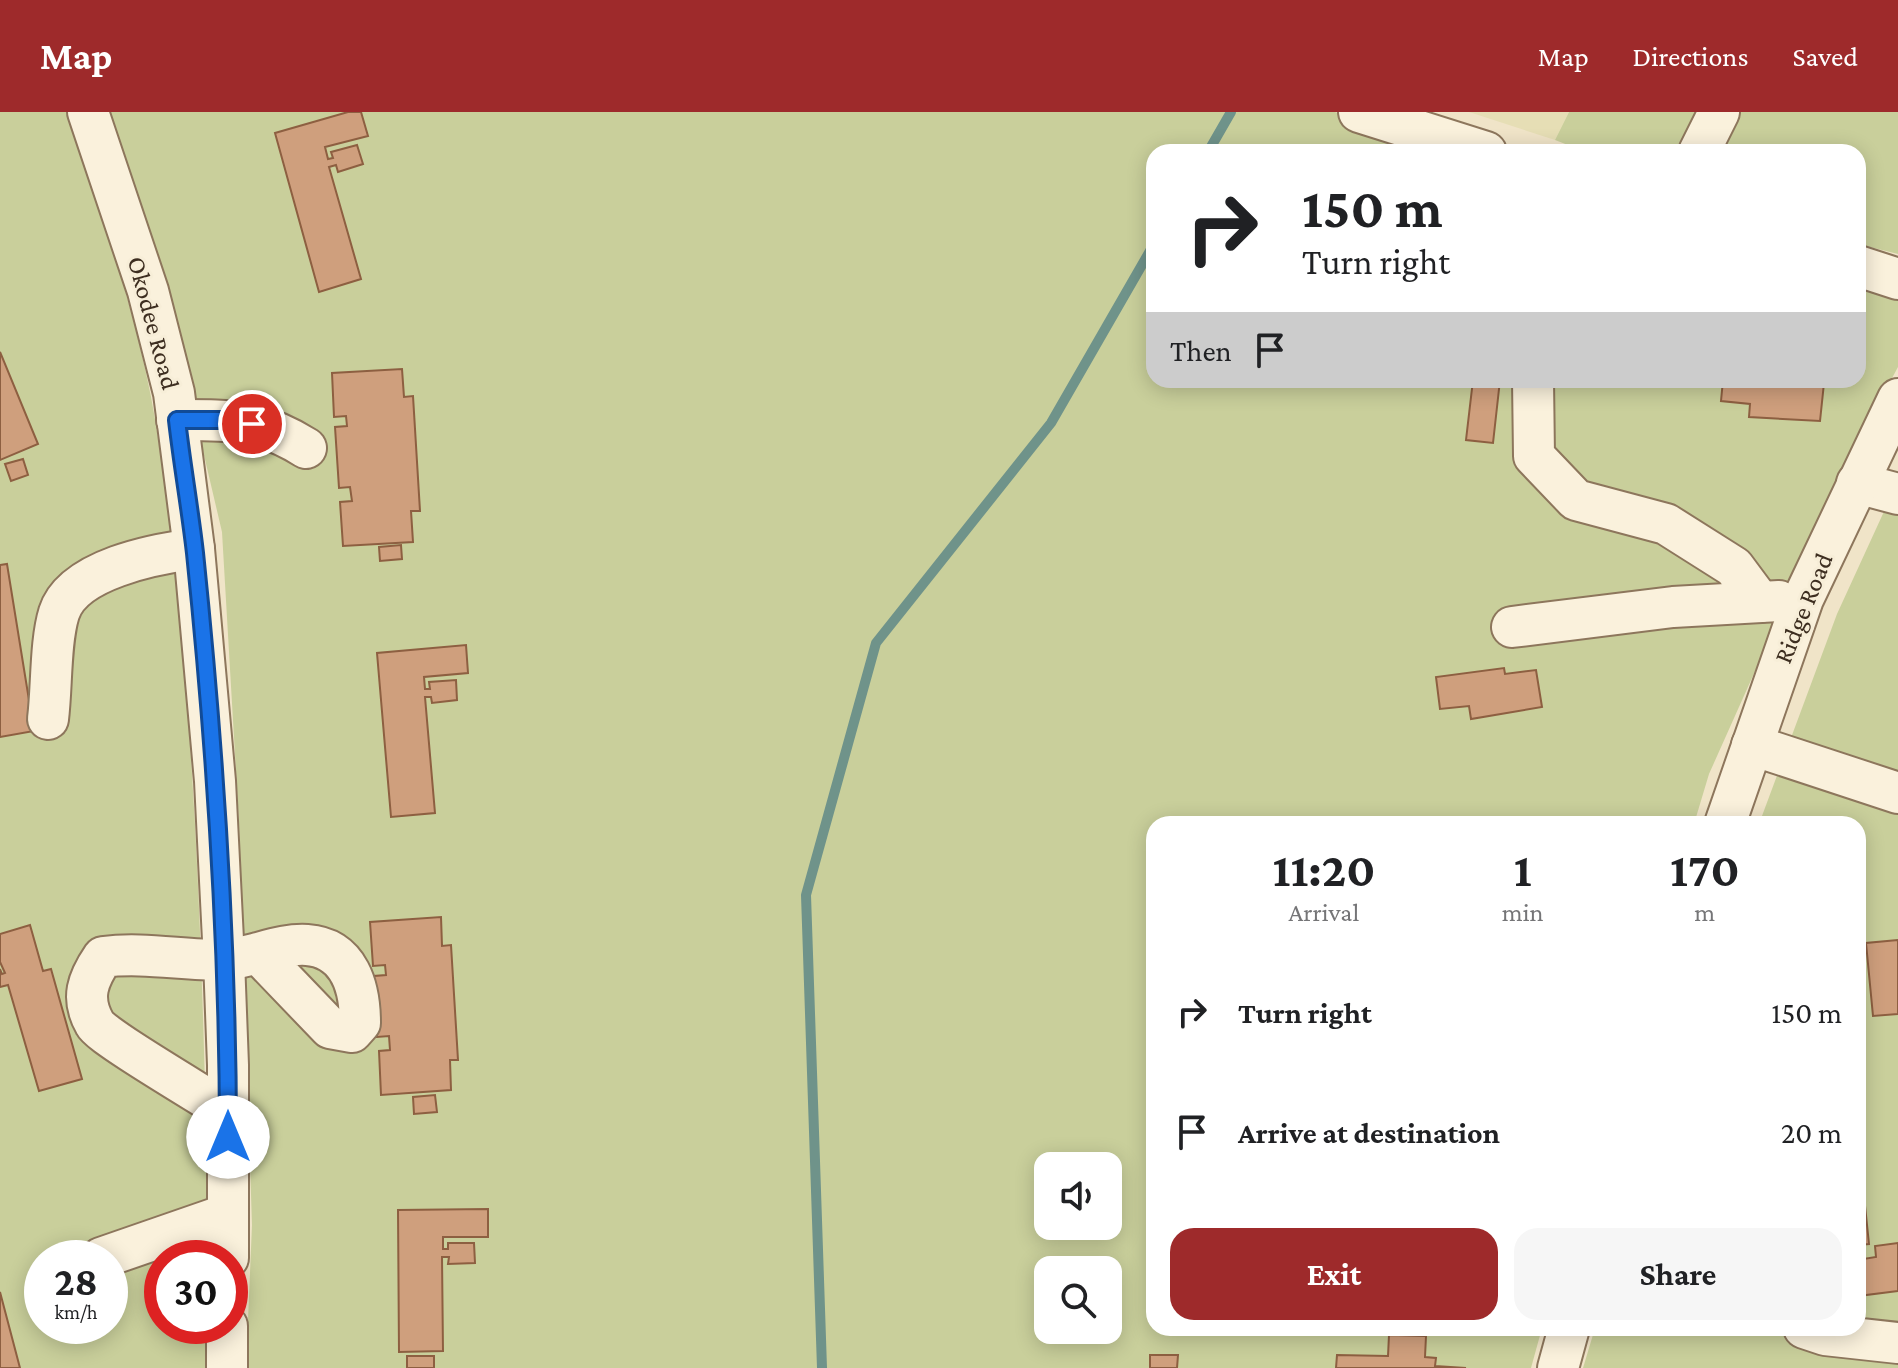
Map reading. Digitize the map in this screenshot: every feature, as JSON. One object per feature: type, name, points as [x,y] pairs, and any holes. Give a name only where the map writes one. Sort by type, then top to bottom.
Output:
[{"type":"street","name":"Okodee Road","points":[[88,112],[148,291],[174,393],[194,549],[215,781],[241,957],[228,1112],[228,1240]]},
{"type":"street","points":[[1359,112],[1461,144]]},
{"type":"street","points":[[1703,144],[1719,112]]},
{"type":"street","points":[[1866,269],[1898,279]]},
{"type":"street","points":[[1533,388],[1534,456],[1576,500],[1666,524],[1734,567],[1760,602]]},
{"type":"street","name":"Ridge Road","points":[[1717,816],[1752,745],[1803,599],[1898,399]]},
{"type":"street","points":[[177,420],[229,420],[275,428],[306,448]]},
{"type":"street","points":[[1857,483],[1898,494]]},
{"type":"street","points":[[48,719],[60,611],[82,582],[151,555],[194,549]]},
{"type":"street","points":[[1512,627],[1673,607],[1803,599]]},
{"type":"street","points":[[1752,745],[1898,793]]},
{"type":"street","points":[[228,1112],[95,1027],[85,997],[88,980],[103,957],[126,954],[241,957]]},
{"type":"street","points":[[128,1249],[228,1214]]},
{"type":"street","points":[[1558,1368],[1567,1336]]},
{"type":"street","points":[[1834,1336],[1898,1343]]},
{"type":"street","points":[[227,1344],[227,1368]]},
{"type":"shaded area","points":[[1469,112],[1569,112],[1555,140]]},
{"type":"green space","points":[[0,112],[68,112],[133,318],[159,444],[172,545],[190,748],[204,1054],[209,1240],[144,1240],[144,1344],[209,1344],[209,1368],[0,1368]]},
{"type":"green space","points":[[110,112],[1335,112],[1437,144],[1146,144],[1146,388],[1866,388],[1866,282],[1898,294],[1898,367],[1857,443],[1709,774],[1696,816],[1146,816],[1146,1336],[1540,1336],[1531,1368],[246,1368],[252,1225],[239,823],[222,532],[156,250],[115,154]]},
{"type":"green space","points":[[1569,112],[1898,112],[1898,254],[1866,246],[1866,144],[1565,144],[1555,140]]},
{"type":"green space","points":[[1898,481],[1898,1368],[1583,1368],[1593,1336],[1866,1336],[1866,816],[1762,816],[1837,614]]},
{"type":"building","points":[[348,112],[361,112],[368,136],[325,147],[328,159],[333,158],[331,152],[357,145],[363,164],[338,172],[336,165],[329,167],[361,279],[319,292],[275,133]]},
{"type":"building","points":[[0,352],[38,444],[0,460]]},
{"type":"building","points":[[402,369],[404,397],[413,396],[420,511],[411,511],[413,542],[343,546],[340,502],[352,501],[350,487],[339,488],[335,427],[347,426],[346,416],[334,417],[332,373]]},
{"type":"building","points":[[1472,388],[1499,388],[1493,443],[1466,440]]},
{"type":"building","points":[[1722,388],[1823,388],[1820,421],[1749,417],[1750,404],[1721,401]]},
{"type":"building","points":[[23,459],[28,475],[11,481],[5,464]]},
{"type":"building","points":[[401,545],[402,559],[380,561],[379,547]]},
{"type":"building","points":[[7,564],[34,731],[0,737],[0,565]]},
{"type":"building","points":[[466,645],[468,673],[424,677],[425,689],[430,689],[429,682],[456,680],[457,700],[432,703],[431,697],[425,697],[435,813],[391,817],[377,653]]},
{"type":"building","points":[[1504,668],[1505,674],[1536,670],[1542,707],[1471,719],[1469,706],[1440,709],[1436,677]]},
{"type":"building","points":[[441,917],[442,946],[451,945],[458,1060],[450,1060],[451,1090],[381,1095],[379,1051],[390,1050],[389,1036],[377,1037],[374,976],[386,975],[385,965],[373,966],[370,922]]},
{"type":"building","points":[[30,925],[43,971],[51,969],[82,1079],[39,1091],[8,985],[0,987],[0,969],[2,974],[5,973],[0,962],[0,934]]},
{"type":"building","points":[[1898,940],[1898,1014],[1873,1016],[1866,943]]},
{"type":"building","points":[[435,1095],[437,1112],[414,1114],[413,1097]]},
{"type":"building","points":[[488,1209],[488,1237],[443,1237],[443,1249],[448,1249],[448,1243],[474,1243],[475,1263],[448,1264],[449,1257],[442,1257],[443,1351],[399,1352],[398,1210]]},
{"type":"building","points":[[1866,1215],[1869,1244],[1866,1244]]},
{"type":"building","points":[[1898,1243],[1898,1291],[1866,1295],[1866,1259],[1876,1257],[1875,1246]]},
{"type":"building","points":[[0,1292],[20,1368],[0,1368]]},
{"type":"building","points":[[1389,1336],[1426,1336],[1425,1357],[1436,1358],[1435,1366],[1466,1368],[1336,1368],[1337,1355],[1388,1356]]},
{"type":"building","points":[[1150,1355],[1178,1355],[1177,1368],[1150,1368]]},
{"type":"building","points":[[407,1356],[434,1356],[434,1368],[407,1368]]},
{"type":"waterway","points":[[1213,144],[1231,112]]},
{"type":"waterway","points":[[822,1368],[806,895],[876,643],[1051,423],[1146,258]]},
{"type":"route","points":[[228,1137],[228,1065],[215,781],[194,549],[177,420],[229,420],[252,424]]}]
